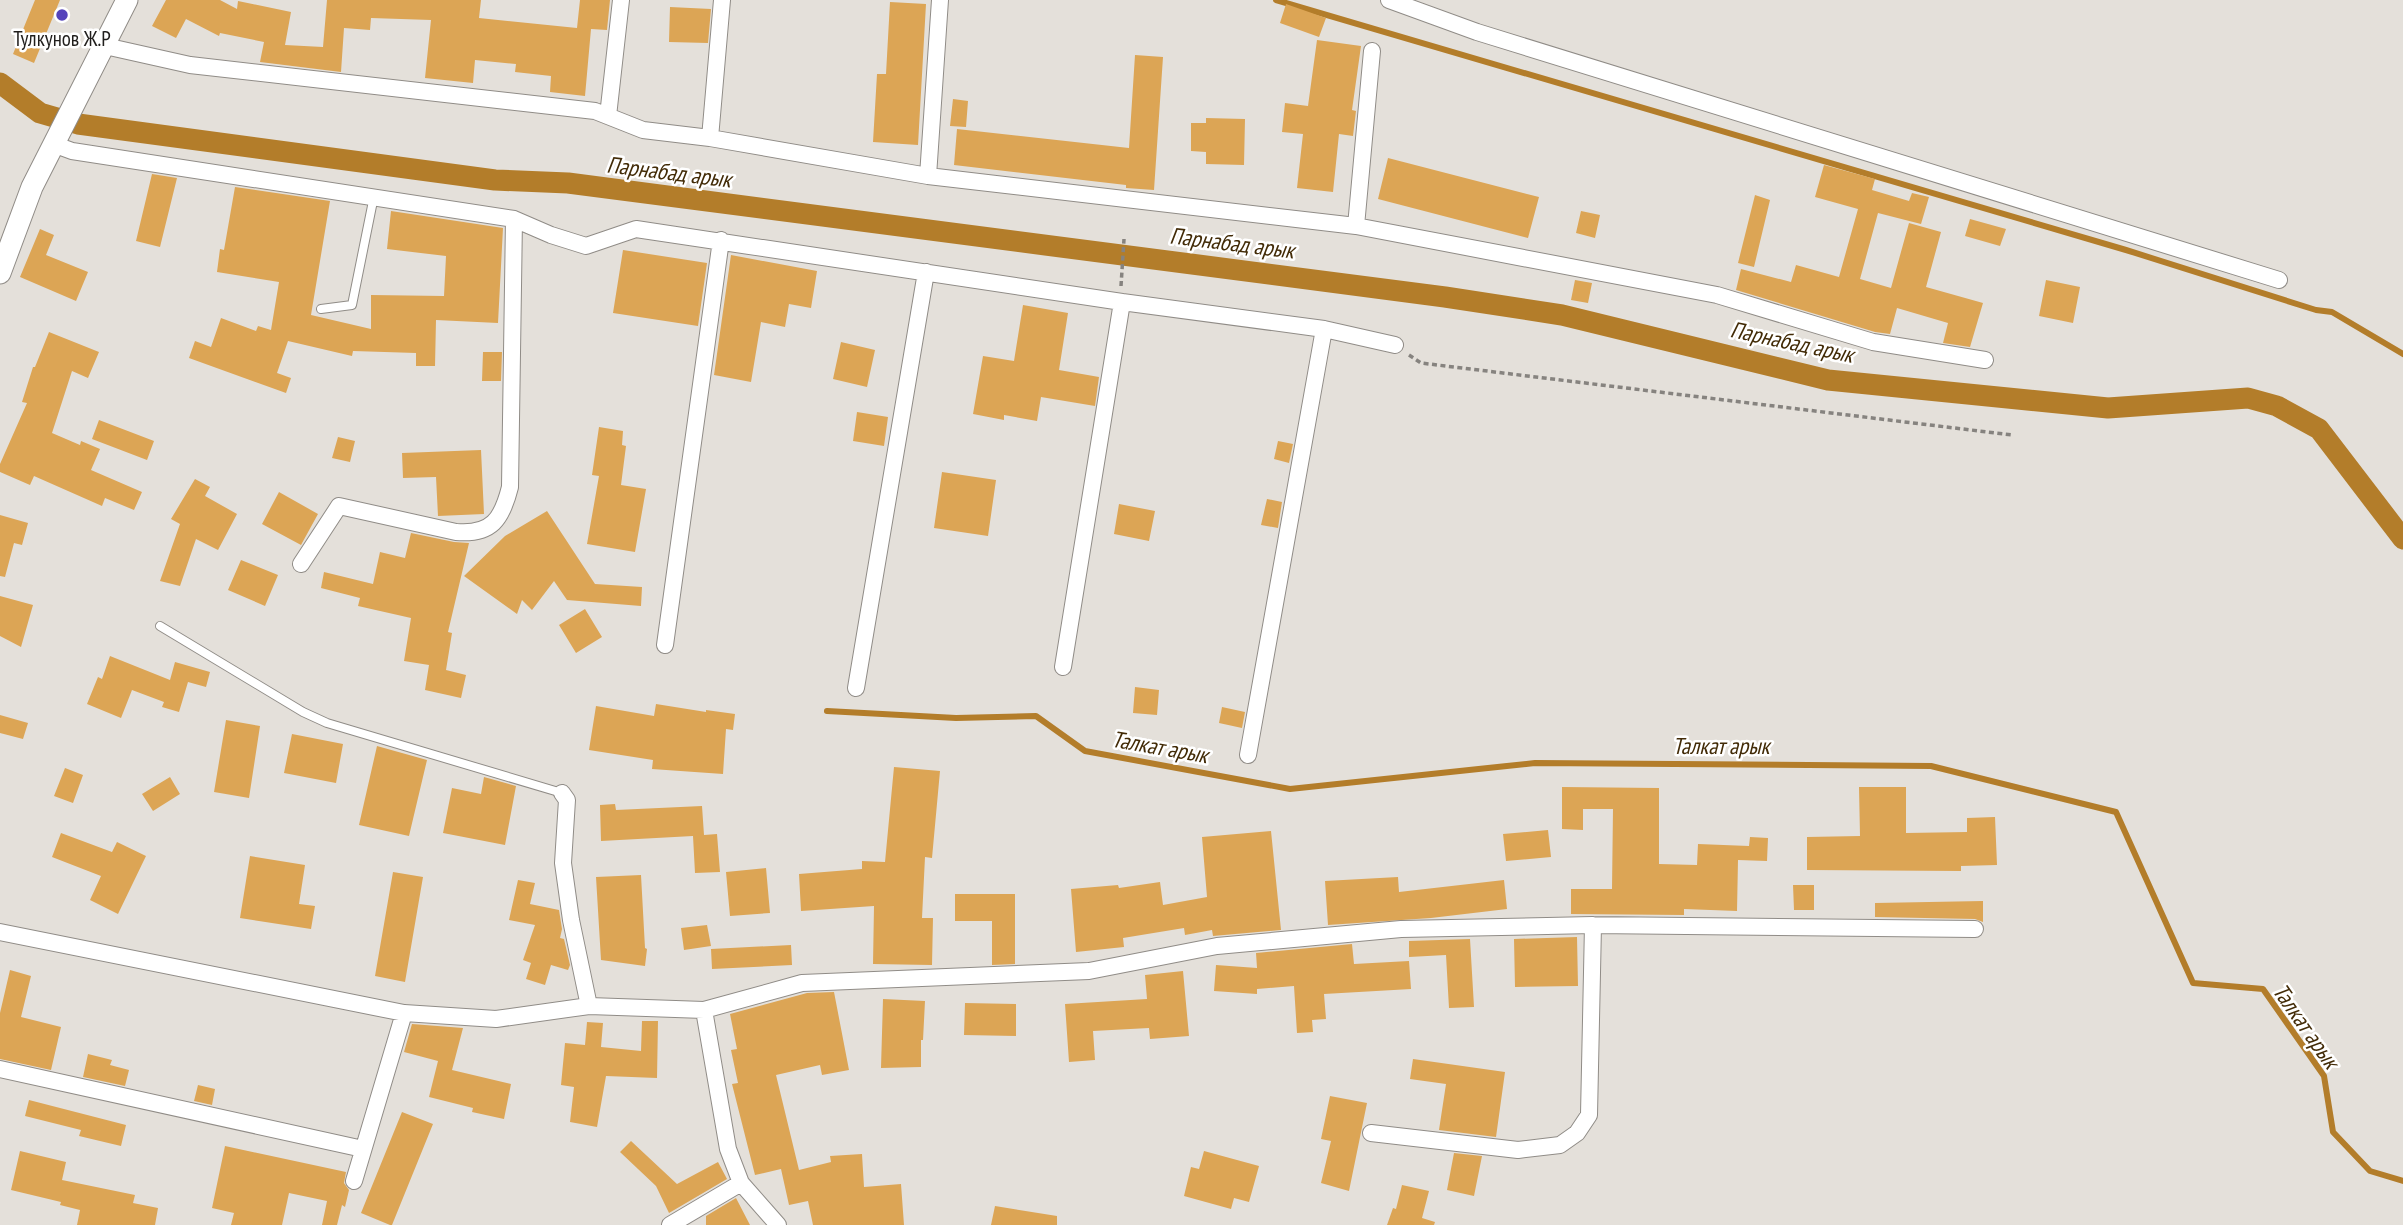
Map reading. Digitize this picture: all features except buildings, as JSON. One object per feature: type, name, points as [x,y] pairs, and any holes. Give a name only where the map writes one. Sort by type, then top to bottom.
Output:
[{"type":"main road","points":[[0,273],[32,187],[127,0]]},
{"type":"street","points":[[608,116],[621,0]]},
{"type":"street","points":[[710,138],[722,0]]},
{"type":"street","points":[[928,176],[940,0]]},
{"type":"street","points":[[1389,0],[1477,32],[2279,280]]},
{"type":"street","points":[[105,46],[190,65],[595,111],[643,130],[710,138],[928,176],[1356,226],[1717,295],[1873,342],[1985,360]]},
{"type":"street","points":[[1356,226],[1372,51]]},
{"type":"street","points":[[53,145],[513,219],[586,246],[636,229],[1122,302],[1324,329],[1395,345]]},
{"type":"street","points":[[301,564],[339,506],[474,534],[497,521],[504,512],[510,487],[513,219]]},
{"type":"street","points":[[665,645],[721,240]]},
{"type":"street","points":[[856,688],[926,272]]},
{"type":"street","points":[[1063,667],[1122,302]]},
{"type":"street","points":[[1248,755],[1324,329]]},
{"type":"street","points":[[562,793],[567,800],[563,863],[570,920],[589,1006]]},
{"type":"street","points":[[0,932],[404,1013],[496,1019],[589,1006],[704,1010],[802,983],[1089,971],[1217,946],[1401,929],[1593,925],[1975,929]]},
{"type":"street","points":[[1371,1133],[1518,1150],[1560,1145],[1577,1133],[1589,1115],[1593,925]]},
{"type":"street","points":[[704,1010],[728,1149],[741,1183],[778,1225]]},
{"type":"street","points":[[354,1181],[404,1013]]},
{"type":"street","points":[[0,1069],[363,1149]]},
{"type":"street","points":[[670,1225],[741,1183]]},
{"type":"lane","points":[[321,309],[352,305],[373,196]]},
{"type":"lane","points":[[160,626],[303,712],[327,723],[562,793]]},
{"type":"path","points":[[1121,277],[1124,239]]},
{"type":"path","points":[[1395,345],[1421,363],[2012,435]]},
{"type":"waterway","points":[[1276,0],[2126,250],[2316,310],[2332,312],[2403,354]]},
{"type":"waterway","name":"Парнабад арык","points":[[0,83],[40,113],[78,124],[495,180],[568,183],[1445,297],[1562,315],[1828,380],[2108,408],[2248,398],[2277,406],[2319,429],[2403,539]]},
{"type":"waterway","name":"Талкат арык","points":[[827,711],[956,718],[1036,716],[1085,751],[1290,789],[1535,763],[1931,766],[2116,812],[2193,983],[2263,989],[2324,1076],[2333,1132],[2370,1171],[2403,1181]]},
{"type":"place","name":"Тулкунов Ж.Р","points":[[62,15]]}]
